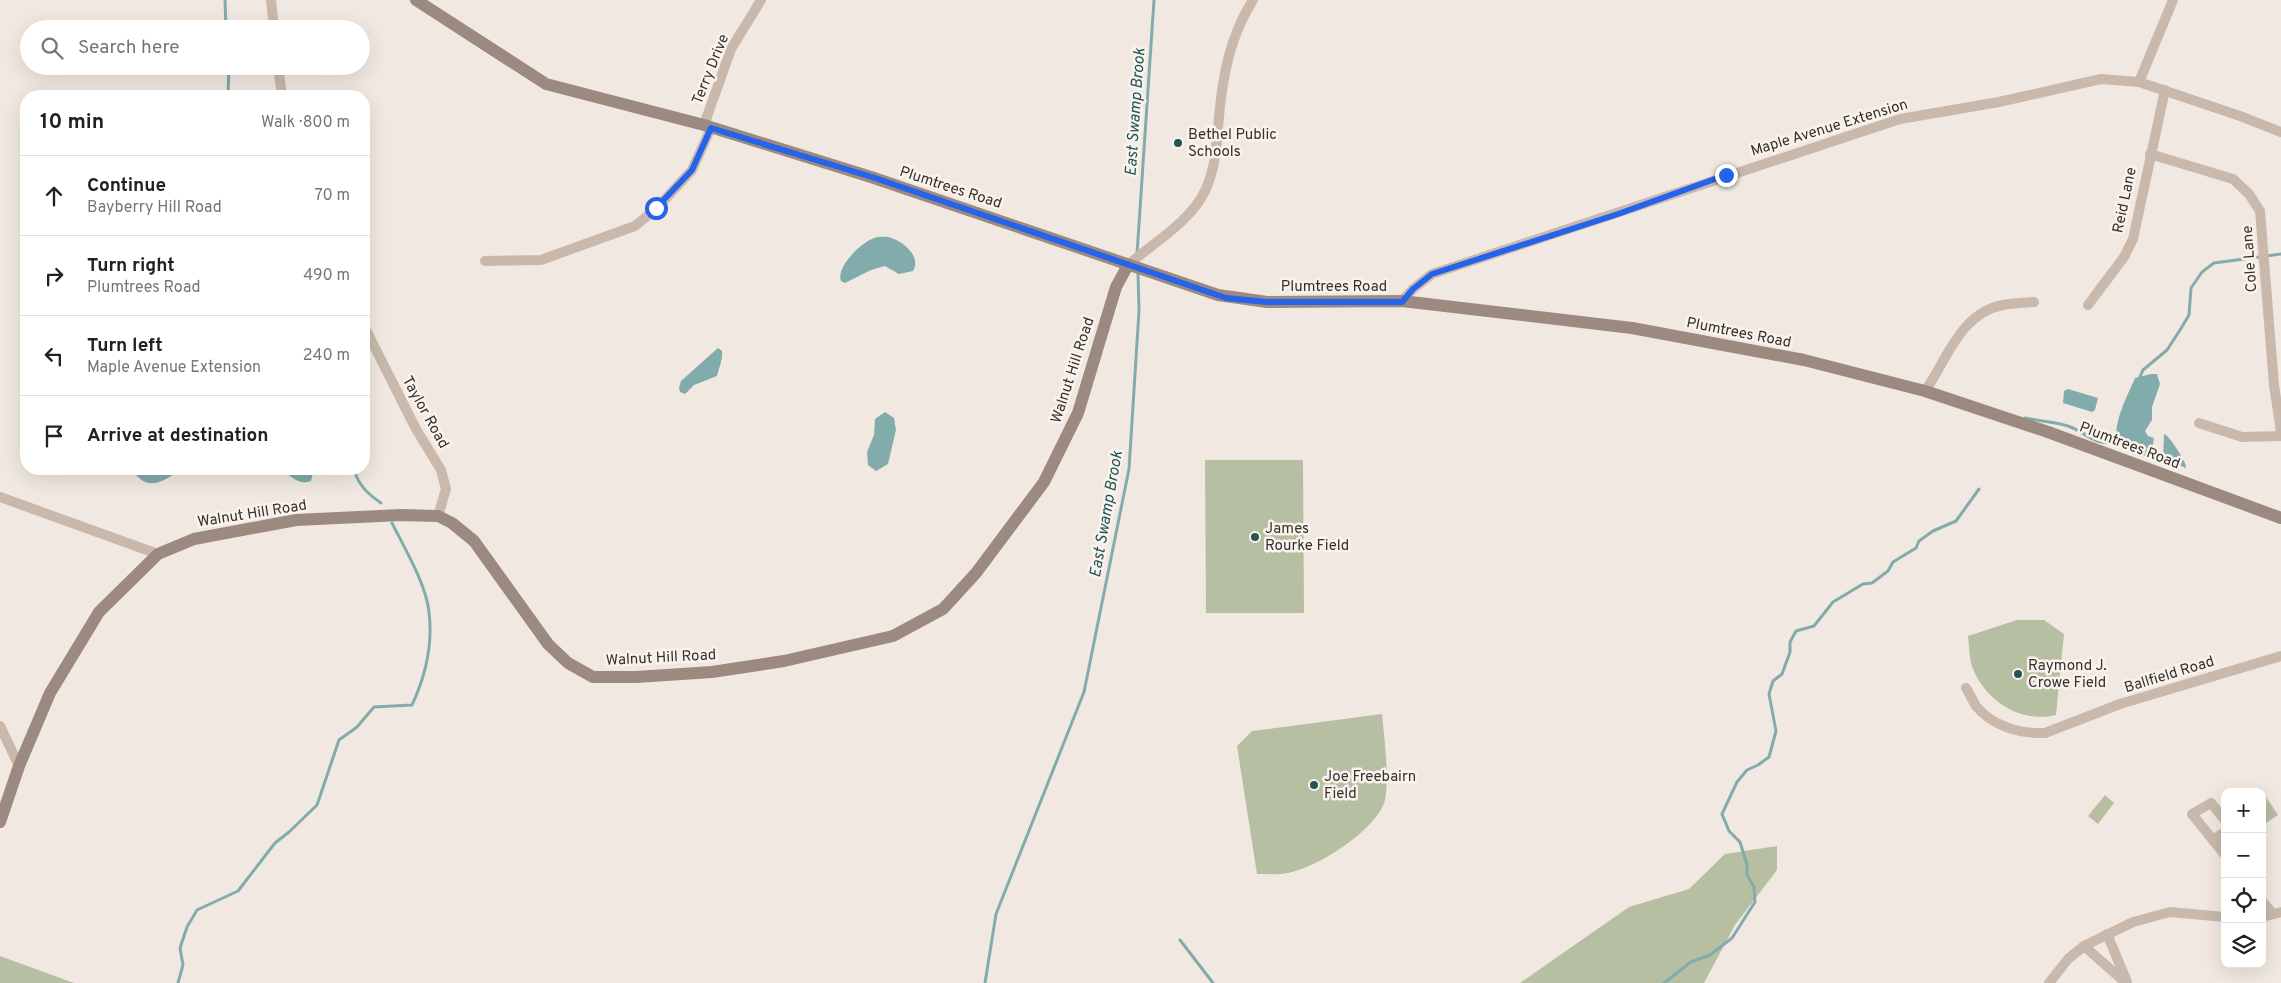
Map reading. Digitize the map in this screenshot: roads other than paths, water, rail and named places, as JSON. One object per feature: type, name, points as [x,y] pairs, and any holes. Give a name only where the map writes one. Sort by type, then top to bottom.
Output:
[{"type":"main road","name":"Plumtrees Road","points":[[416,0],[546,84],[708,127],[872,177],[1218,295],[1253,301],[1402,302],[1632,328],[1804,360],[1925,391],[2048,432],[2281,518]]},
{"type":"main road","name":"Walnut Hill Road","points":[[158,554],[194,539],[296,520],[401,515],[438,516],[452,523],[474,541],[548,644],[568,663],[593,677],[636,678],[712,672],[784,662],[893,636],[943,609],[976,573],[1044,482],[1078,412],[1116,288],[1130,264]]},
{"type":"main road","points":[[0,822],[19,766],[50,693],[99,612],[158,554]]},
{"type":"street","points":[[271,0],[273,20]]},
{"type":"street","name":"Terry Drive","points":[[486,261],[541,260],[635,226],[656,208],[692,170],[708,127],[731,49],[761,0]]},
{"type":"street","points":[[1130,264],[1184,217],[1205,191],[1215,156],[1225,64],[1235,33],[1253,0]]},
{"type":"street","points":[[2139,82],[2173,0]]},
{"type":"street","points":[[279,75],[281,90]]},
{"type":"street","name":"Maple Avenue Extension","points":[[1402,302],[1413,289],[1432,274],[1900,119],[1999,102],[2101,79],[2139,82],[2281,132]]},
{"type":"street","name":"Reid Lane","points":[[2088,305],[2124,257],[2133,239],[2165,90]]},
{"type":"street","name":"Cole Lane","points":[[2150,154],[2233,179],[2249,194],[2260,211],[2274,385],[2281,434]]},
{"type":"street","points":[[1925,391],[1962,330],[1980,315],[2002,305],[2034,302]]},
{"type":"street","name":"Taylor Road","points":[[370,338],[416,429],[441,470],[446,489],[438,516]]},
{"type":"street","points":[[2199,422],[2242,437],[2281,434]]},
{"type":"street","points":[[0,497],[158,554]]},
{"type":"street","name":"Ballfield Road","points":[[1966,688],[1975,704],[1984,714],[1999,723],[2015,730],[2032,733],[2044,732],[2120,704],[2281,656]]},
{"type":"street","points":[[0,726],[19,766]]},
{"type":"street","points":[[2221,815],[2211,803],[2192,814],[2221,849]]},
{"type":"street","points":[[2214,839],[2223,833]]},
{"type":"street","points":[[2266,905],[2277,913]]},
{"type":"street","points":[[2049,983],[2068,959],[2084,946],[2133,922],[2170,912],[2221,917]]},
{"type":"street","points":[[2107,934],[2127,983]]},
{"type":"street","points":[[2084,946],[2127,983]]},
{"type":"water","points":[[888,237],[899,241],[913,254],[915,265],[913,271],[899,274],[885,266],[871,270],[845,283],[841,281],[840,275],[845,263],[856,251],[874,238]]},
{"type":"water","points":[[718,348],[722,351],[722,354],[717,376],[694,385],[685,394],[680,392],[681,381]]},
{"type":"water","points":[[2157,374],[2160,384],[2152,407],[2152,420],[2145,431],[2148,436],[2154,438],[2151,454],[2146,457],[2132,452],[2116,442],[2116,433],[2122,409],[2135,378]]},
{"type":"water","points":[[2068,389],[2098,398],[2095,410],[2092,412],[2063,403],[2064,391]]},
{"type":"water","points":[[885,412],[894,418],[896,430],[888,464],[876,471],[868,465],[867,452],[874,435],[875,419]]},
{"type":"water","points":[[2164,434],[2177,449],[2186,468],[2163,459]]},
{"type":"water","points":[[136,475],[173,475],[156,483],[144,481]]},
{"type":"water","points":[[288,475],[312,475],[311,481],[295,480]]},
{"type":"waterway","points":[[225,0],[226,20]]},
{"type":"waterway","name":"East Swamp Brook","points":[[1137,254],[1154,0]]},
{"type":"waterway","points":[[228,90],[229,75]]},
{"type":"waterway","name":"East Swamp Brook","points":[[2139,379],[2143,370],[2167,350],[2189,315],[2191,288],[2202,272],[2214,263],[2281,254]]},
{"type":"waterway","name":"East Swamp Brook","points":[[985,983],[996,914],[1084,692],[1129,469],[1139,311],[1138,272]]},
{"type":"waterway","name":"East Swamp Brook","points":[[2025,418],[2068,426],[2096,441],[2108,443],[2116,442],[2117,439]]},
{"type":"waterway","points":[[356,475],[364,489],[381,503]]},
{"type":"waterway","name":"East Swamp Brook","points":[[1664,983],[1691,962],[1710,955],[1732,938],[1755,902],[1754,887],[1747,875],[1747,865],[1740,842],[1729,831],[1722,814],[1737,782],[1747,770],[1769,757],[1776,731],[1769,694],[1773,681],[1782,674],[1790,652],[1790,642],[1796,631],[1814,626],[1833,602],[1863,584],[1872,583],[1888,571],[1893,562],[1916,548],[1919,541],[1933,531],[1956,521],[1979,489]]},
{"type":"waterway","points":[[178,983],[183,965],[180,948],[187,927],[197,910],[238,891],[275,843],[317,805],[339,740],[357,727],[374,707],[412,705],[421,683],[427,660],[430,636],[429,612],[424,590],[409,555],[392,523]]},
{"type":"waterway","points":[[1180,940],[1213,983]]},
{"type":"place","name":"Bethel Public Schools","points":[[1178,143]]},
{"type":"place","name":"James Rourke Field","points":[[1255,537]]},
{"type":"place","name":"Raymond J. Crowe Field","points":[[2018,674]]},
{"type":"place","name":"Joe Freebairn Field","points":[[1314,785]]}]
